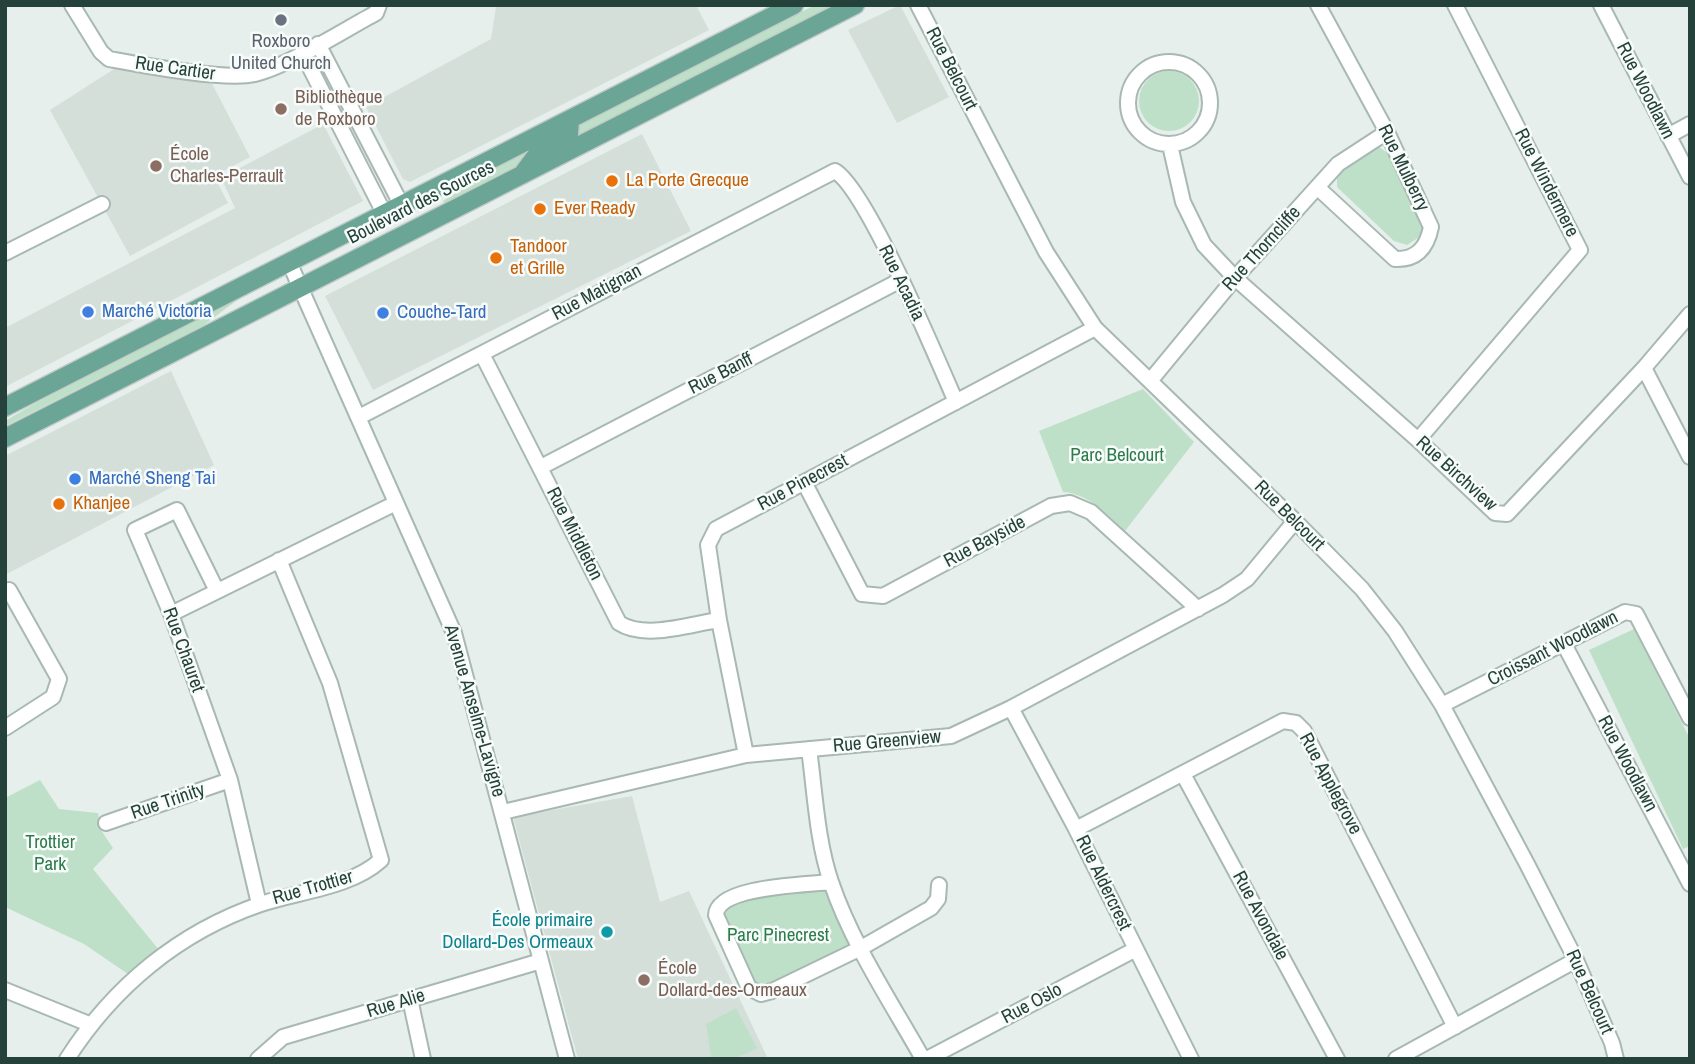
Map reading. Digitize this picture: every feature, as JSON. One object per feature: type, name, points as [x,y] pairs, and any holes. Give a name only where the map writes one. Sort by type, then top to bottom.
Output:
[{"type":"main road","name":"Boulevard des Sources","points":[[5,438],[855,5]]},
{"type":"main road","name":"Boulevard des Sources","points":[[5,407],[570,120],[783,8]]},
{"type":"main road","points":[[523,175],[536,154],[569,134],[570,120]]},
{"type":"street","name":"Rue Cartier","points":[[72,5],[101,52],[109,59],[229,76],[255,74],[302,52],[376,13],[379,5]]},
{"type":"street","name":"Rue Belcourt","points":[[918,5],[1046,252],[1095,328],[1295,521],[1362,589],[1395,631],[1441,705],[1576,960],[1612,1043],[1616,1059]]},
{"type":"street","name":"Rue Mulberry","points":[[1317,187],[1395,260],[1408,260],[1421,252],[1432,227],[1387,132],[1318,5]]},
{"type":"street","name":"Rue Windermere","points":[[1418,440],[1580,250],[1455,5]]},
{"type":"street","name":"Rue Woodlawn","points":[[1604,6],[1690,177]]},
{"type":"street","points":[[318,44],[401,204]]},
{"type":"street","points":[[302,52],[384,213]]},
{"type":"street","points":[[1170,61],[1196,71],[1205,82],[1210,96],[1210,110],[1201,129],[1184,142],[1170,145],[1157,143],[1135,128],[1127,103],[1129,90],[1145,69],[1170,61]]},
{"type":"street","points":[[1668,136],[1690,124]]},
{"type":"street","name":"Rue Thorncliffe","points":[[1150,381],[1235,278],[1338,164],[1387,132]]},
{"type":"street","name":"Rue Birchview","points":[[1170,145],[1183,202],[1204,245],[1235,278],[1418,440],[1495,513],[1507,514],[1644,368],[1690,314]]},
{"type":"street","name":"Rue Acadia","points":[[835,171],[844,176],[855,194],[901,280],[956,402]]},
{"type":"street","name":"Rue Matignan","points":[[359,417],[835,171]]},
{"type":"street","points":[[5,253],[102,204]]},
{"type":"street","name":"Avenue Anselme-Lavigne","points":[[289,262],[454,633],[567,1059]]},
{"type":"street","name":"Rue Banff","points":[[541,467],[901,280]]},
{"type":"street","name":"Rue Pinecrest","points":[[746,755],[719,620],[708,545],[716,529],[1095,328]]},
{"type":"street","name":"Rue Middleton","points":[[482,354],[619,623],[629,630],[643,631],[719,620]]},
{"type":"street","points":[[1644,368],[1690,457]]},
{"type":"street","name":"Rue Bayside","points":[[804,482],[862,594],[883,596],[1051,506],[1070,503],[1091,512],[1198,610]]},
{"type":"street","points":[[171,614],[396,503]]},
{"type":"street","name":"Rue Chauret","points":[[217,591],[177,510],[135,530],[171,614],[230,780],[259,904]]},
{"type":"street","name":"Rue Greenview","points":[[503,812],[746,755],[951,736],[1011,708],[1198,610],[1247,579],[1295,521]]},
{"type":"street","name":"Rue Trottier","points":[[67,1059],[89,1024],[123,987],[188,937],[259,904],[367,873],[381,860],[330,683],[279,560]]},
{"type":"street","points":[[5,592],[9,590],[31,625],[59,679],[53,697],[5,728]]},
{"type":"street","name":"Croissant Woodlawn","points":[[1441,705],[1625,612],[1636,614],[1690,718]]},
{"type":"street","name":"Rue Woodlawn","points":[[1564,644],[1684,861],[1690,884]]},
{"type":"street","name":"Rue Aldercrest","points":[[1011,708],[1076,829],[1191,1059]]},
{"type":"street","name":"Rue Applegrove","points":[[1076,829],[1283,721],[1296,723],[1304,731],[1455,1027]]},
{"type":"street","points":[[809,749],[830,882],[861,948],[925,1059]]},
{"type":"street","name":"Rue Avondale","points":[[1183,774],[1337,1059]]},
{"type":"street","name":"Rue Trinity","points":[[106,823],[230,780]]},
{"type":"street","points":[[830,882],[738,893],[722,901],[716,908],[716,915],[749,988],[761,994],[772,992],[861,948],[931,908],[938,899],[939,885]]},
{"type":"street","name":"Rue Oslo","points":[[925,1059],[1136,949]]},
{"type":"street","points":[[1396,1059],[1576,960]]},
{"type":"street","name":"Rue Alie","points":[[258,1059],[283,1037],[541,961]]},
{"type":"street","points":[[5,990],[89,1024]]},
{"type":"street","points":[[410,999],[423,1059]]},
{"type":"shaded area","points":[[696,5],[709,30],[410,182],[403,179],[366,107],[491,39],[496,7]]},
{"type":"shaded area","points":[[900,5],[949,97],[897,123],[848,30]]},
{"type":"shaded area","name":"École Charles-Perrault","points":[[125,62],[205,70],[250,157],[214,176],[228,203],[130,256],[50,110]]},
{"type":"shaded area","points":[[323,124],[363,201],[5,387],[5,328],[235,208],[221,178]]},
{"type":"shaded area","points":[[642,134],[691,231],[373,390],[325,296]]},
{"type":"shaded area","points":[[171,371],[214,465],[5,575],[5,456]]},
{"type":"shaded area","name":"École Dollard-des-Ormeaux","points":[[632,796],[660,902],[689,891],[768,1059],[578,1059],[513,817]]},
{"type":"green space","points":[[815,5],[833,5],[577,136],[580,125]]},
{"type":"green space","points":[[1169,71],[1186,76],[1194,84],[1199,101],[1194,118],[1186,126],[1169,131],[1152,126],[1144,118],[1139,101],[1144,84],[1152,76]]},
{"type":"green space","points":[[537,147],[520,164],[444,203],[443,201],[488,172]]},
{"type":"green space","points":[[1379,147],[1389,154],[1424,225],[1421,236],[1407,245],[1394,241],[1337,187],[1337,173]]},
{"type":"green space","points":[[240,298],[204,325],[5,426],[5,421],[34,404]]},
{"type":"green space","name":"Parc Belcourt","points":[[1143,389],[1194,442],[1125,531],[1089,501],[1063,492],[1039,431]]},
{"type":"green space","points":[[1634,629],[1690,739],[1690,846],[1683,849],[1589,650]]},
{"type":"green space","name":"Trottier Park","points":[[40,780],[59,809],[98,813],[101,830],[113,848],[93,869],[159,950],[128,974],[84,944],[5,907],[5,798]]},
{"type":"green space","name":"Parc Pinecrest","points":[[822,886],[852,944],[762,988],[753,984],[722,914],[729,906],[753,896]]},
{"type":"green space","points":[[736,1008],[757,1048],[729,1059],[711,1057],[706,1024]]},
{"type":"place","name":"Roxboro United Church","points":[[281,20]]},
{"type":"place","name":"Bibliothèque de Roxboro","points":[[281,109]]},
{"type":"place","name":"École Charles-Perrault","points":[[156,166]]},
{"type":"place","name":"La Porte Grecque","points":[[612,181]]},
{"type":"place","name":"Ever Ready","points":[[540,209]]},
{"type":"place","name":"Tandoor et Grille","points":[[496,258]]},
{"type":"place","name":"Marché Victoria","points":[[88,312]]},
{"type":"place","name":"Couche-Tard","points":[[383,313]]},
{"type":"place","name":"Marché Sheng Tai","points":[[75,479]]},
{"type":"place","name":"Khanjee","points":[[59,504]]},
{"type":"place","name":"École primaire Dollard-Des Ormeaux","points":[[607,932]]},
{"type":"place","name":"École Dollard-des-Ormeaux","points":[[644,980]]}]
